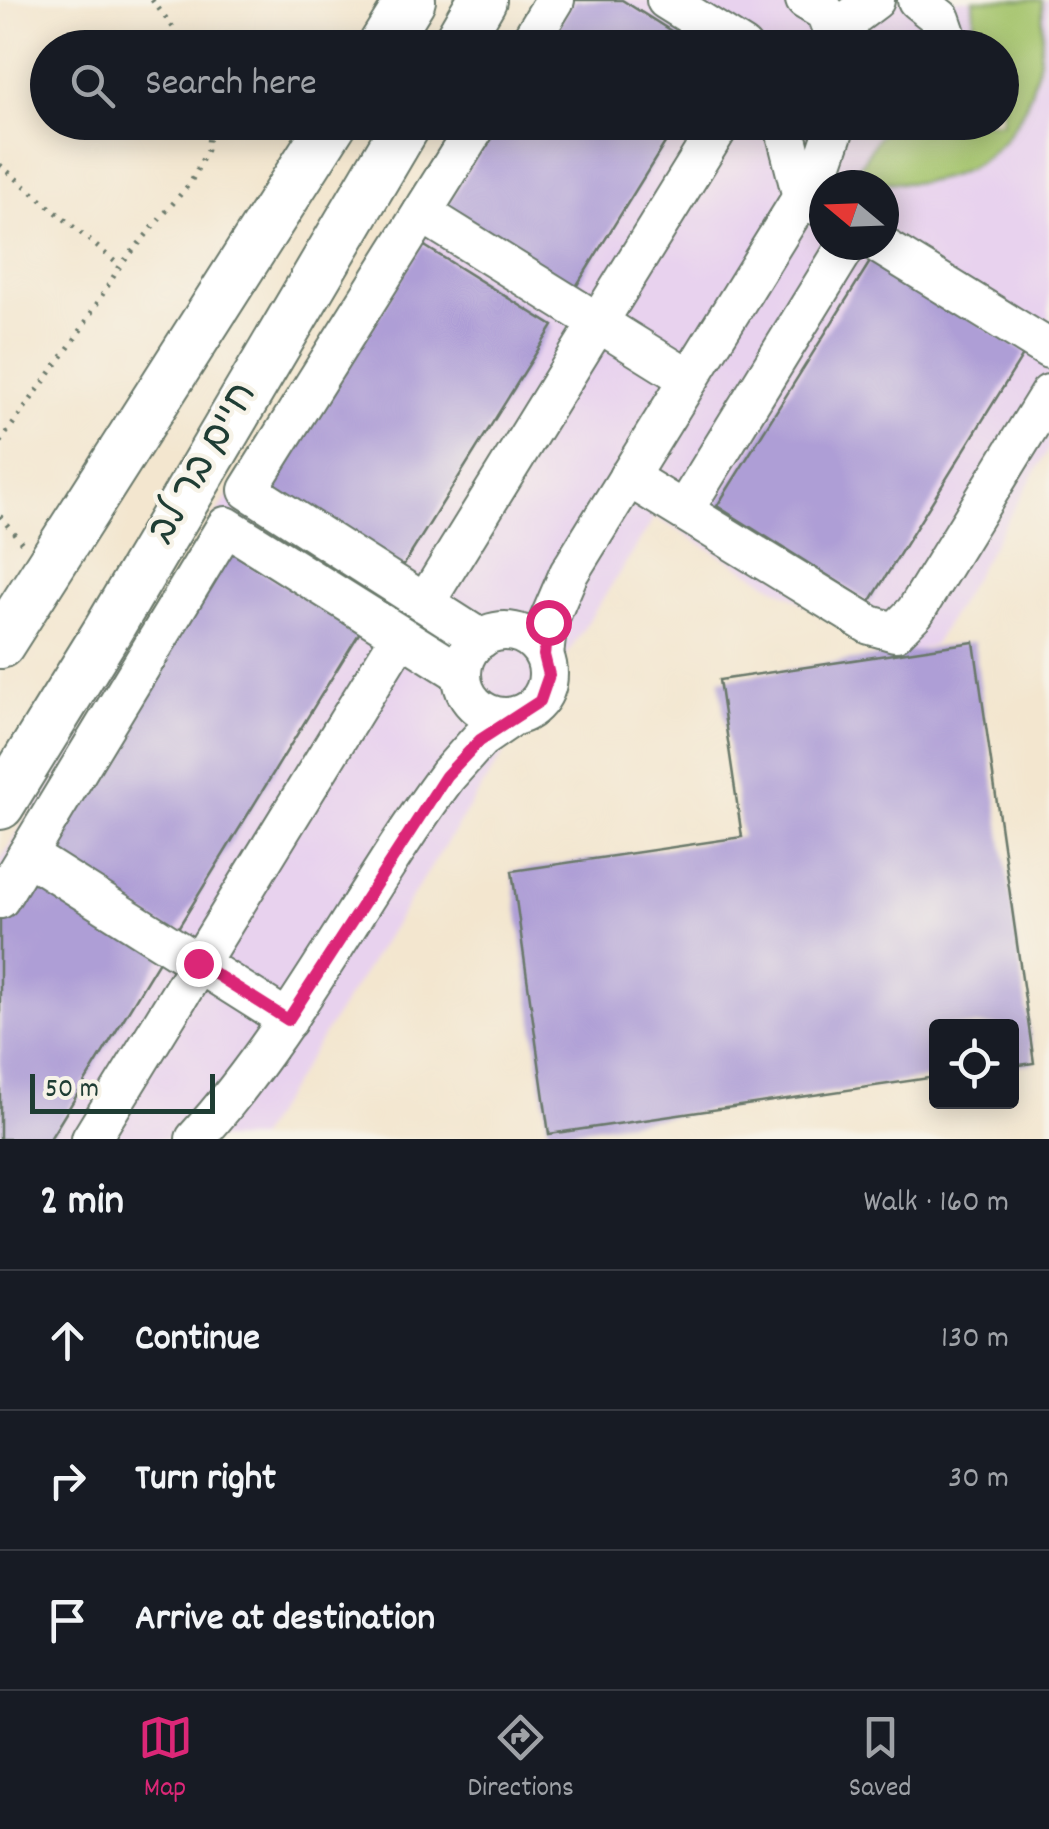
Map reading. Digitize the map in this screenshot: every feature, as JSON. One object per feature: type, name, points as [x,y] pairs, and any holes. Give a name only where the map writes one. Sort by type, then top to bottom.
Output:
[{"type":"main road","points":[[393,30],[412,0]]},
{"type":"main road","points":[[464,30],[482,0]]},
{"type":"main road","name":"חיים בר לב","points":[[0,644],[322,140]]},
{"type":"main road","name":"חיים בר לב","points":[[0,805],[397,140]]},
{"type":"street","points":[[537,30],[556,0]]},
{"type":"street","points":[[666,0],[714,30]]},
{"type":"street","points":[[805,0],[826,12],[833,30]]},
{"type":"street","points":[[847,30],[852,18],[875,0]]},
{"type":"street","points":[[917,0],[951,27]]},
{"type":"street","points":[[468,140],[248,490],[425,603],[490,635],[526,636],[544,655]]},
{"type":"street","points":[[425,603],[711,140]]},
{"type":"street","points":[[790,140],[809,193]]},
{"type":"street","points":[[821,170],[831,140]]},
{"type":"street","points":[[823,163],[848,140]]},
{"type":"street","points":[[195,1139],[238,1090],[288,1020],[421,811],[470,749],[512,717],[530,710],[544,695],[549,675],[544,655],[548,622],[569,573],[720,328],[809,209]]},
{"type":"street","points":[[422,213],[689,379]]},
{"type":"street","points":[[899,257],[1049,349]]},
{"type":"street","points":[[684,510],[838,260]]},
{"type":"street","points":[[720,328],[775,362]]},
{"type":"street","points":[[628,477],[870,625],[895,632],[916,612],[1049,394]]},
{"type":"street","points":[[0,899],[226,526],[463,681],[474,704],[485,713],[512,717]]},
{"type":"street","points":[[421,811],[462,714],[467,654],[490,635],[531,612],[569,573]]},
{"type":"street","points":[[91,1139],[390,653]]},
{"type":"street","points":[[27,854],[288,1020]]},
{"type":"path","points":[[152,0],[175,30]]},
{"type":"path","points":[[0,442],[77,336],[120,266],[191,182],[208,140]]},
{"type":"path","points":[[0,165],[120,266]]},
{"type":"shaded area","points":[[538,0],[1049,0],[1049,449],[934,645],[895,657],[655,517],[257,1139],[0,1139],[0,861],[450,140],[1019,140],[1019,30],[519,30]]},
{"type":"green space","points":[[973,0],[1042,0],[1042,38],[1036,73],[1019,116],[1019,30],[974,30]]},
{"type":"green space","points":[[876,140],[1003,140],[987,157],[959,173],[926,182],[899,182],[899,170],[857,170]]},
{"type":"building","points":[[575,0],[622,0],[670,30],[556,30]]},
{"type":"building","points":[[488,140],[667,140],[569,298],[440,217]]},
{"type":"building","points":[[423,245],[553,326],[395,579],[265,498]]},
{"type":"building","points":[[871,260],[878,260],[1025,352],[870,602],[717,506]]},
{"type":"building","points":[[225,549],[360,632],[175,933],[40,849]]},
{"type":"building","points":[[974,642],[1034,1063],[1019,1065],[1019,1019],[929,1019],[929,1078],[549,1134],[512,871],[742,837],[719,680]]},
{"type":"building","points":[[29,870],[164,953],[50,1139],[0,1139],[0,917]]},
{"type":"route","points":[[198,963],[288,1020],[446,776],[480,740],[540,701],[549,675],[544,655],[548,622]]}]
